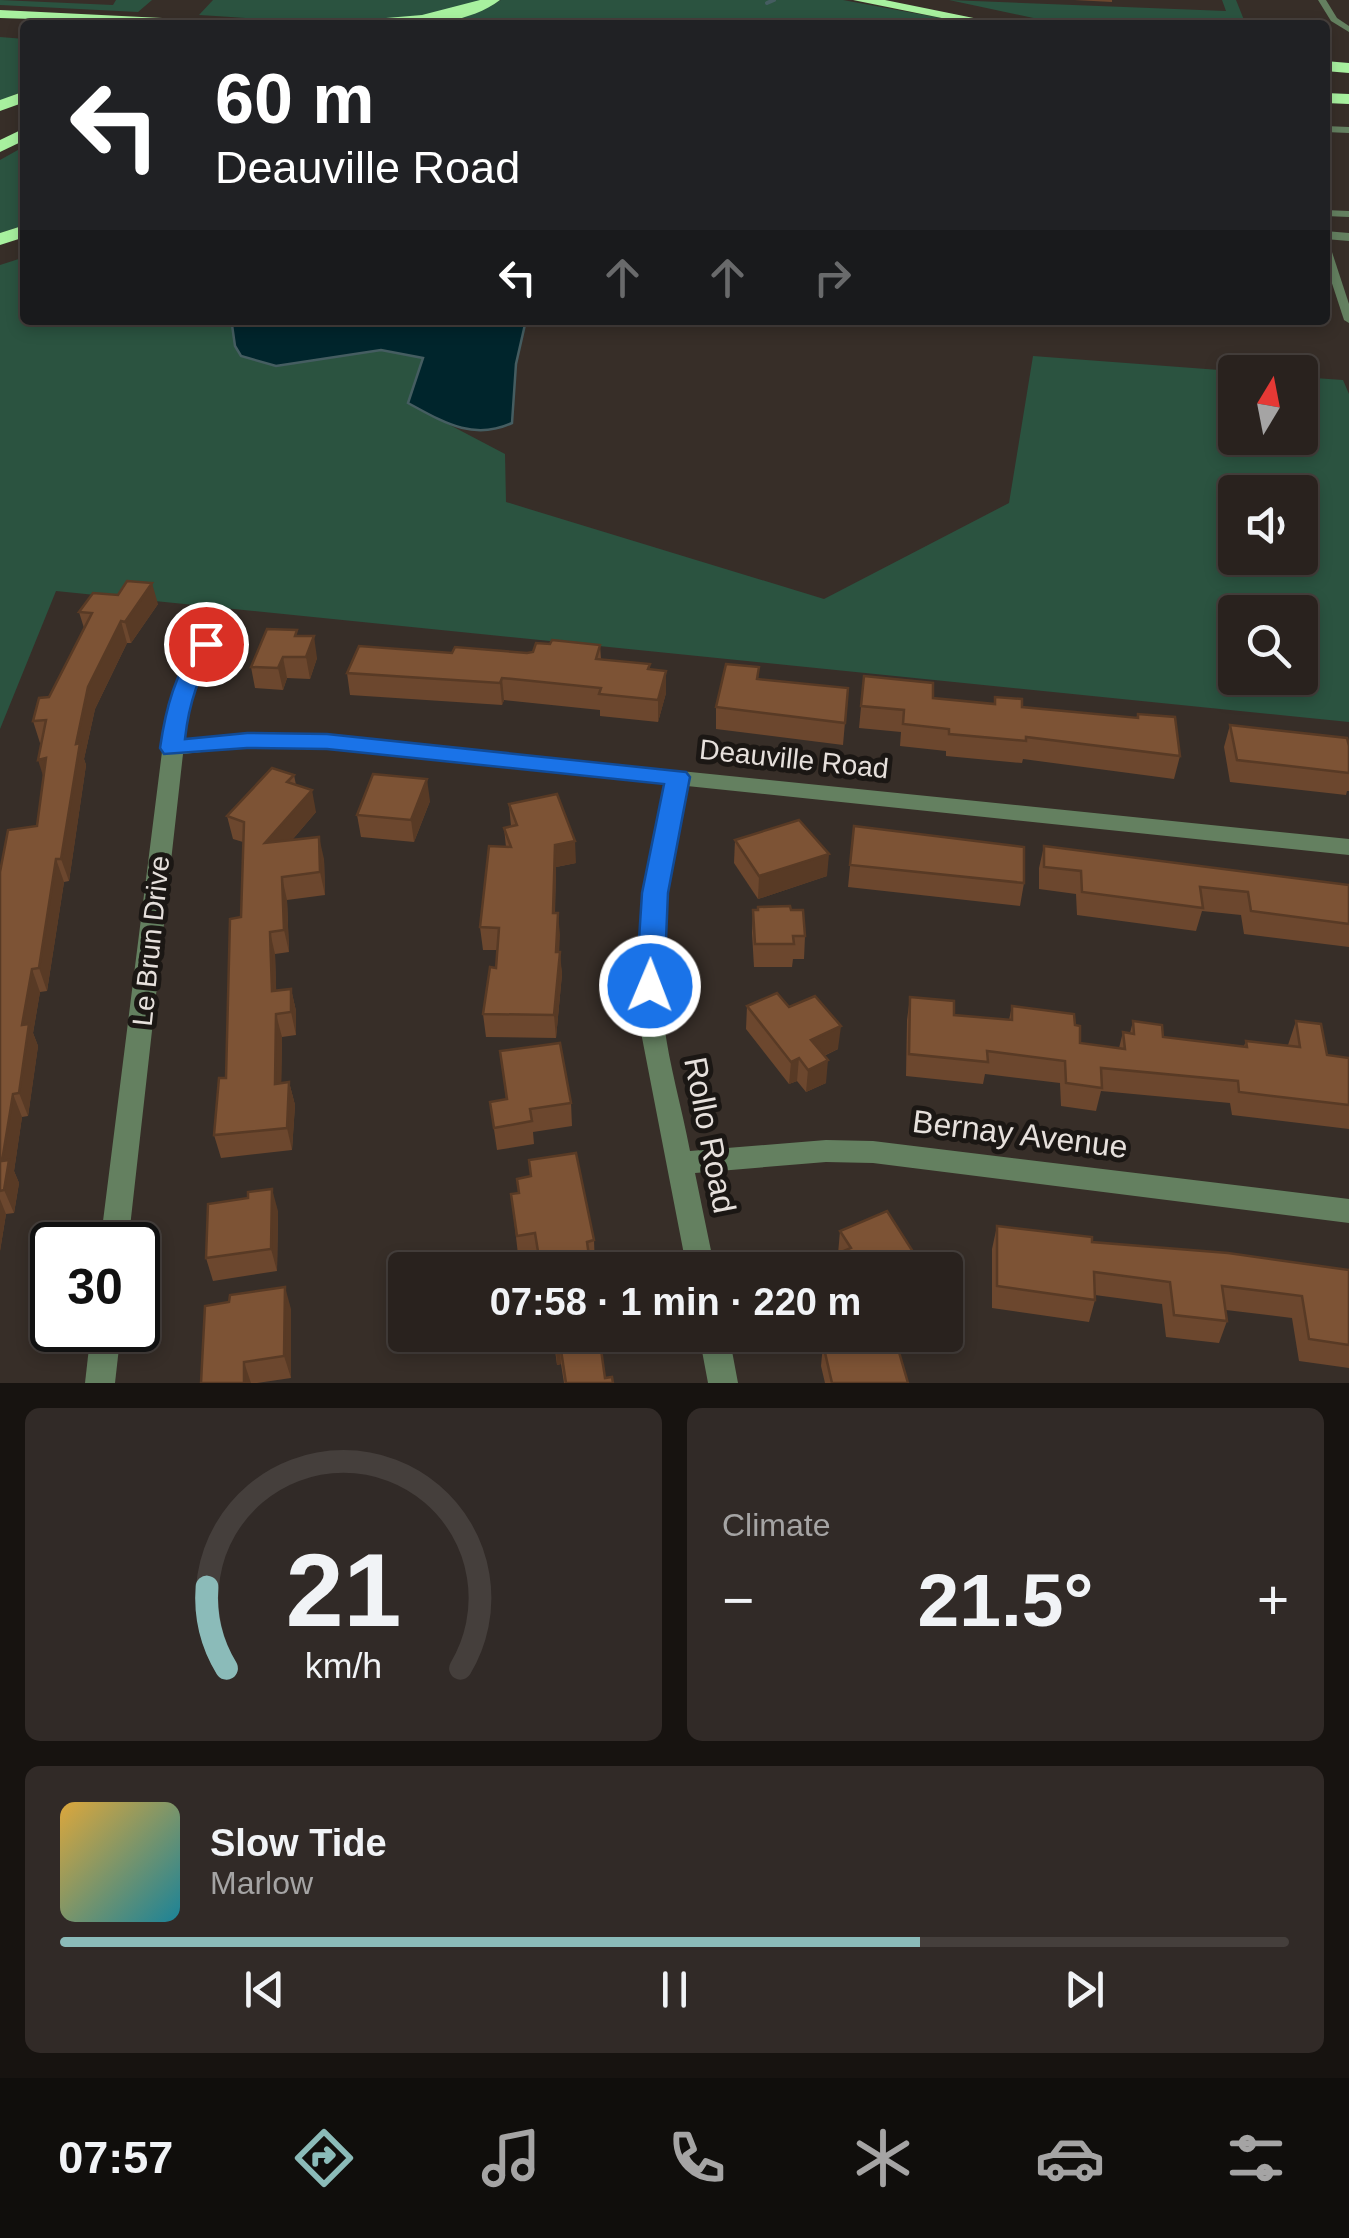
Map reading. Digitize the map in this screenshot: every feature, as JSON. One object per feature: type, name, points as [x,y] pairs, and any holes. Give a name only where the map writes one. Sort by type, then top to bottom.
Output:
[{"type":"highway","points":[[422,20],[460,13],[492,0]]},
{"type":"highway","points":[[860,0],[972,20]]},
{"type":"highway","points":[[875,0],[937,14]]},
{"type":"highway","points":[[139,20],[158,4]]},
{"type":"highway","points":[[0,14],[121,20]]},
{"type":"street","name":"Le Brun Drive","points":[[117,1222],[178,704],[189,672],[206,644]]},
{"type":"street","name":"Deauville Road","points":[[172,748],[247,740],[327,742],[1349,848]]},
{"type":"street","name":"Rollo Road","points":[[678,777],[655,893],[650,951],[651,1022],[698,1252]]},
{"type":"street","name":"Bernay Avenue","points":[[681,1163],[826,1151],[886,1152],[1349,1211]]},
{"type":"street","points":[[100,1383],[104,1352]]},
{"type":"street","points":[[717,1352],[723,1383]]},
{"type":"lane","points":[[1322,0],[1334,19],[1349,30]]},
{"type":"lane","points":[[1330,261],[1349,320]]},
{"type":"green space","points":[[0,0],[113,5],[116,0],[152,0],[138,12],[0,5]]},
{"type":"green space","points":[[213,0],[486,0],[452,11],[392,20],[276,20],[199,15]]},
{"type":"green space","points":[[501,0],[843,0],[952,20],[421,20]]},
{"type":"green space","points":[[949,0],[1226,11],[1222,0],[1236,0],[1244,20],[1043,20]]},
{"type":"green space","points":[[0,37],[20,39],[20,92],[0,101]]},
{"type":"green space","points":[[20,149],[20,227],[0,233],[0,160]]},
{"type":"green space","points":[[20,259],[20,325],[232,325],[276,366],[381,350],[424,358],[408,403],[505,454],[506,502],[824,599],[1009,503],[1033,356],[1218,370],[1218,455],[1318,455],[1318,378],[1343,380],[1349,394],[1349,722],[56,591],[0,729],[0,265]]},
{"type":"water","points":[[232,325],[525,325],[516,364],[512,423],[484,430],[458,427],[408,403],[423,358],[381,350],[276,366],[241,356]]},
{"type":"building","points":[[127,581],[152,583],[125,622],[121,621],[88,687],[76,744],[80,743],[61,859],[56,859],[39,968],[32,969],[22,1025],[29,1024],[19,1093],[13,1094],[2,1161],[9,1160],[4,1190],[0,1191],[0,872],[8,830],[37,826],[46,758],[38,760],[46,720],[33,721],[39,698],[49,697],[92,613],[79,612],[93,593],[118,595]]},
{"type":"building","points":[[267,629],[297,630],[295,636],[314,636],[306,657],[283,657],[278,668],[251,667]]},
{"type":"building","points":[[552,640],[600,645],[596,659],[650,664],[648,669],[666,671],[658,700],[599,694],[601,688],[502,678],[500,683],[347,673],[359,646],[452,653],[455,647],[527,653],[533,652],[536,643],[550,644]]},
{"type":"building","points":[[726,664],[759,667],[757,679],[848,688],[845,723],[716,707]]},
{"type":"building","points":[[864,676],[933,683],[933,698],[995,704],[995,697],[1022,699],[1022,707],[1138,718],[1138,714],[1175,717],[1180,756],[1026,737],[1026,741],[949,734],[949,729],[903,724],[904,710],[861,706]]},
{"type":"building","points":[[1230,725],[1347,738],[1349,773],[1237,760]]},
{"type":"building","points":[[272,768],[294,775],[287,782],[312,790],[265,843],[319,837],[320,872],[282,877],[284,930],[270,932],[272,991],[291,989],[291,1012],[276,1014],[275,1084],[289,1082],[287,1128],[214,1135],[219,1078],[226,1078],[230,919],[241,917],[244,822],[227,816]]},
{"type":"building","points":[[373,774],[427,779],[411,820],[357,815]]},
{"type":"building","points":[[557,794],[575,841],[555,845],[553,913],[558,913],[556,952],[560,952],[554,1015],[483,1014],[490,967],[496,968],[499,928],[480,927],[489,846],[511,847],[504,828],[517,825],[509,804]]},
{"type":"building","points":[[799,820],[829,854],[759,876],[735,840]]},
{"type":"building","points":[[854,826],[1024,847],[1024,883],[850,865]]},
{"type":"building","points":[[1044,846],[1349,885],[1349,924],[1251,911],[1248,892],[1200,887],[1203,908],[1082,892],[1081,871],[1044,867]]},
{"type":"building","points":[[790,906],[791,910],[803,910],[805,936],[793,936],[794,944],[755,944],[753,910]]},
{"type":"building","points":[[777,993],[789,1007],[815,996],[841,1026],[811,1040],[828,1060],[808,1070],[799,1058],[791,1062],[747,1006]]},
{"type":"building","points":[[910,997],[954,1001],[954,1015],[1012,1020],[1012,1006],[1074,1014],[1075,1025],[1080,1026],[1080,1043],[1125,1049],[1123,1032],[1134,1034],[1133,1021],[1162,1025],[1163,1037],[1247,1047],[1246,1041],[1300,1047],[1296,1021],[1321,1024],[1327,1055],[1349,1058],[1349,1105],[1239,1092],[1238,1081],[1101,1068],[1102,1088],[1066,1083],[1065,1061],[987,1051],[988,1062],[909,1054]]},
{"type":"building","points":[[560,1043],[571,1103],[530,1109],[532,1121],[494,1128],[490,1102],[507,1099],[500,1051]]},
{"type":"building","points":[[576,1153],[594,1240],[587,1242],[588,1252],[538,1252],[535,1233],[517,1236],[511,1194],[519,1193],[517,1179],[531,1176],[529,1160]]},
{"type":"building","points":[[272,1189],[271,1249],[206,1258],[208,1204],[248,1198],[248,1192]]},
{"type":"building","points":[[887,1211],[913,1252],[842,1252],[851,1248],[840,1231]]},
{"type":"building","points":[[997,1226],[1092,1237],[1092,1242],[1228,1253],[1349,1270],[1349,1345],[1309,1339],[1302,1296],[1222,1286],[1227,1321],[1174,1315],[1170,1282],[1094,1272],[1095,1300],[997,1286]]},
{"type":"building","points":[[285,1287],[284,1356],[244,1362],[244,1383],[201,1383],[205,1306],[229,1302],[230,1295]]},
{"type":"building","points":[[561,1352],[601,1352],[605,1378],[612,1377],[613,1383],[566,1383]]},
{"type":"building","points":[[825,1352],[899,1352],[908,1383],[832,1383]]},
{"type":"waterway","points":[[767,3],[774,0]]},
{"type":"route","points":[[206,644],[189,672],[178,704],[172,748],[247,740],[327,742],[678,777],[655,893],[650,986]]}]
